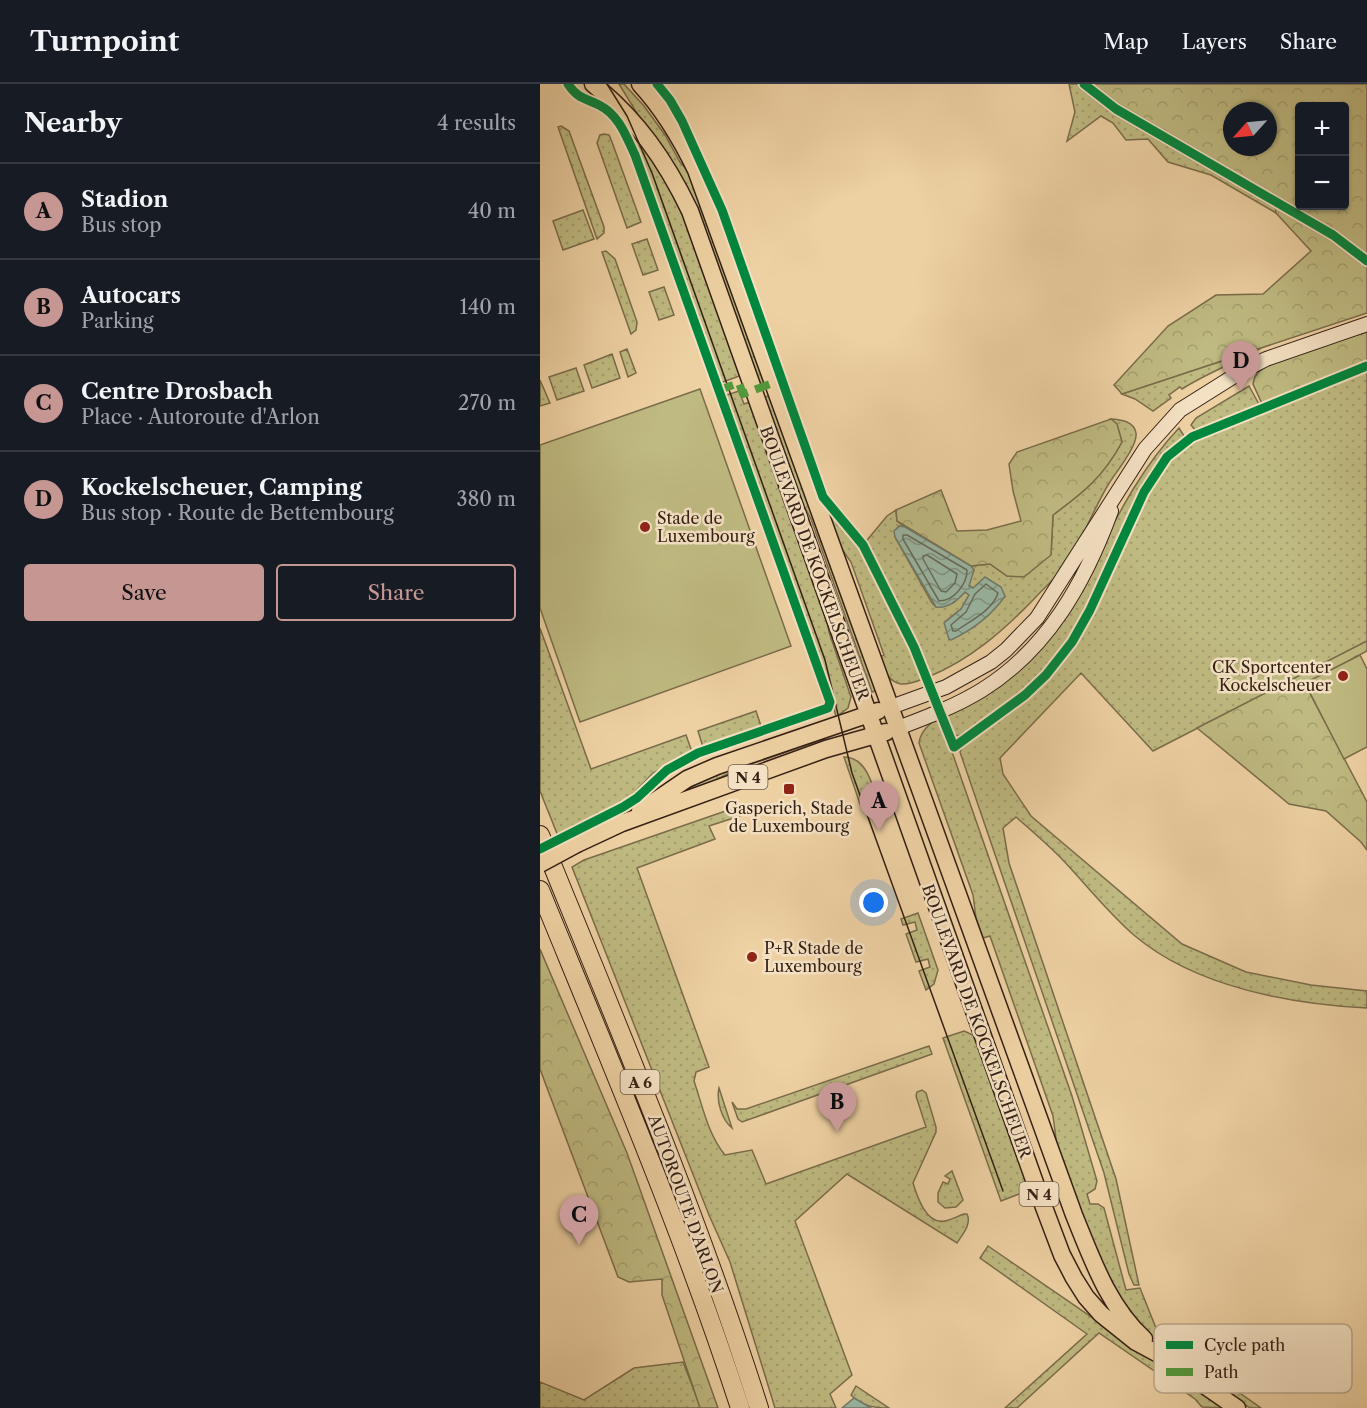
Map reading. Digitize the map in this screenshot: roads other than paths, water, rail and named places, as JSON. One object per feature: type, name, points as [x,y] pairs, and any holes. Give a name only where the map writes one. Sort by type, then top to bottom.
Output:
[{"type":"highway","name":"AUTOROUTE D'ARLON","points":[[540,835],[699,1233],[759,1408]]},
{"type":"highway","name":"AUTOROUTE D'ARLON","points":[[540,890],[633,1119],[740,1408]]},
{"type":"main road","name":"BOULEVARD DE KOCKELSCHEUER","points":[[593,84],[627,114],[647,137],[675,180],[690,211],[1062,1255],[1086,1297],[1101,1314],[1136,1342],[1154,1352]]},
{"type":"main road","name":"BOULEVARD DE KOCKELSCHEUER","points":[[639,84],[668,120],[696,170],[1050,1150],[1090,1254],[1120,1313],[1154,1348]]},
{"type":"main road","points":[[891,707],[946,687],[991,662],[1038,618],[1119,489],[1156,435],[1182,409],[1266,359],[1367,324]]},
{"type":"main road","points":[[898,728],[942,710],[983,689],[1024,658],[1045,636],[1063,612],[1089,564],[1119,489]]},
{"type":"main road","name":"N 4","points":[[622,823],[687,779],[717,766],[891,707]]},
{"type":"main road","name":"N 4","points":[[540,864],[622,823],[816,752],[898,728]]},
{"type":"main road","name":"N 4","points":[[1215,1393],[1236,1408]]},
{"type":"street","points":[[1084,84],[1125,114],[1333,235],[1367,261]]},
{"type":"water","points":[[899,526],[905,527],[971,566],[974,570],[969,586],[973,588],[985,577],[1001,587],[1005,596],[974,627],[949,639],[944,623],[961,609],[969,595],[965,592],[949,605],[936,607],[895,537],[894,531]]},
{"type":"water","points":[[854,1398],[871,1408],[842,1408]]},
{"type":"tram line","points":[[607,84],[627,116],[652,173],[825,660],[852,773],[1003,1191]]},
{"type":"place","name":"Kockelscheuer, Camping","points":[[1241,391]]},
{"type":"place","name":"Stade de Luxembourg","points":[[645,527]]},
{"type":"place","name":"CK Sportcenter Kockelscheuer","points":[[1343,676]]},
{"type":"place","name":"Gasperich, Stade de Luxembourg","points":[[789,789]]},
{"type":"place","name":"Stadion","points":[[879,831]]},
{"type":"place","name":"P+R Stade de Luxembourg","points":[[752,957]]},
{"type":"place","name":"Autocars","points":[[837,1132]]},
{"type":"place","name":"Centre Drosbach","points":[[579,1245]]}]
